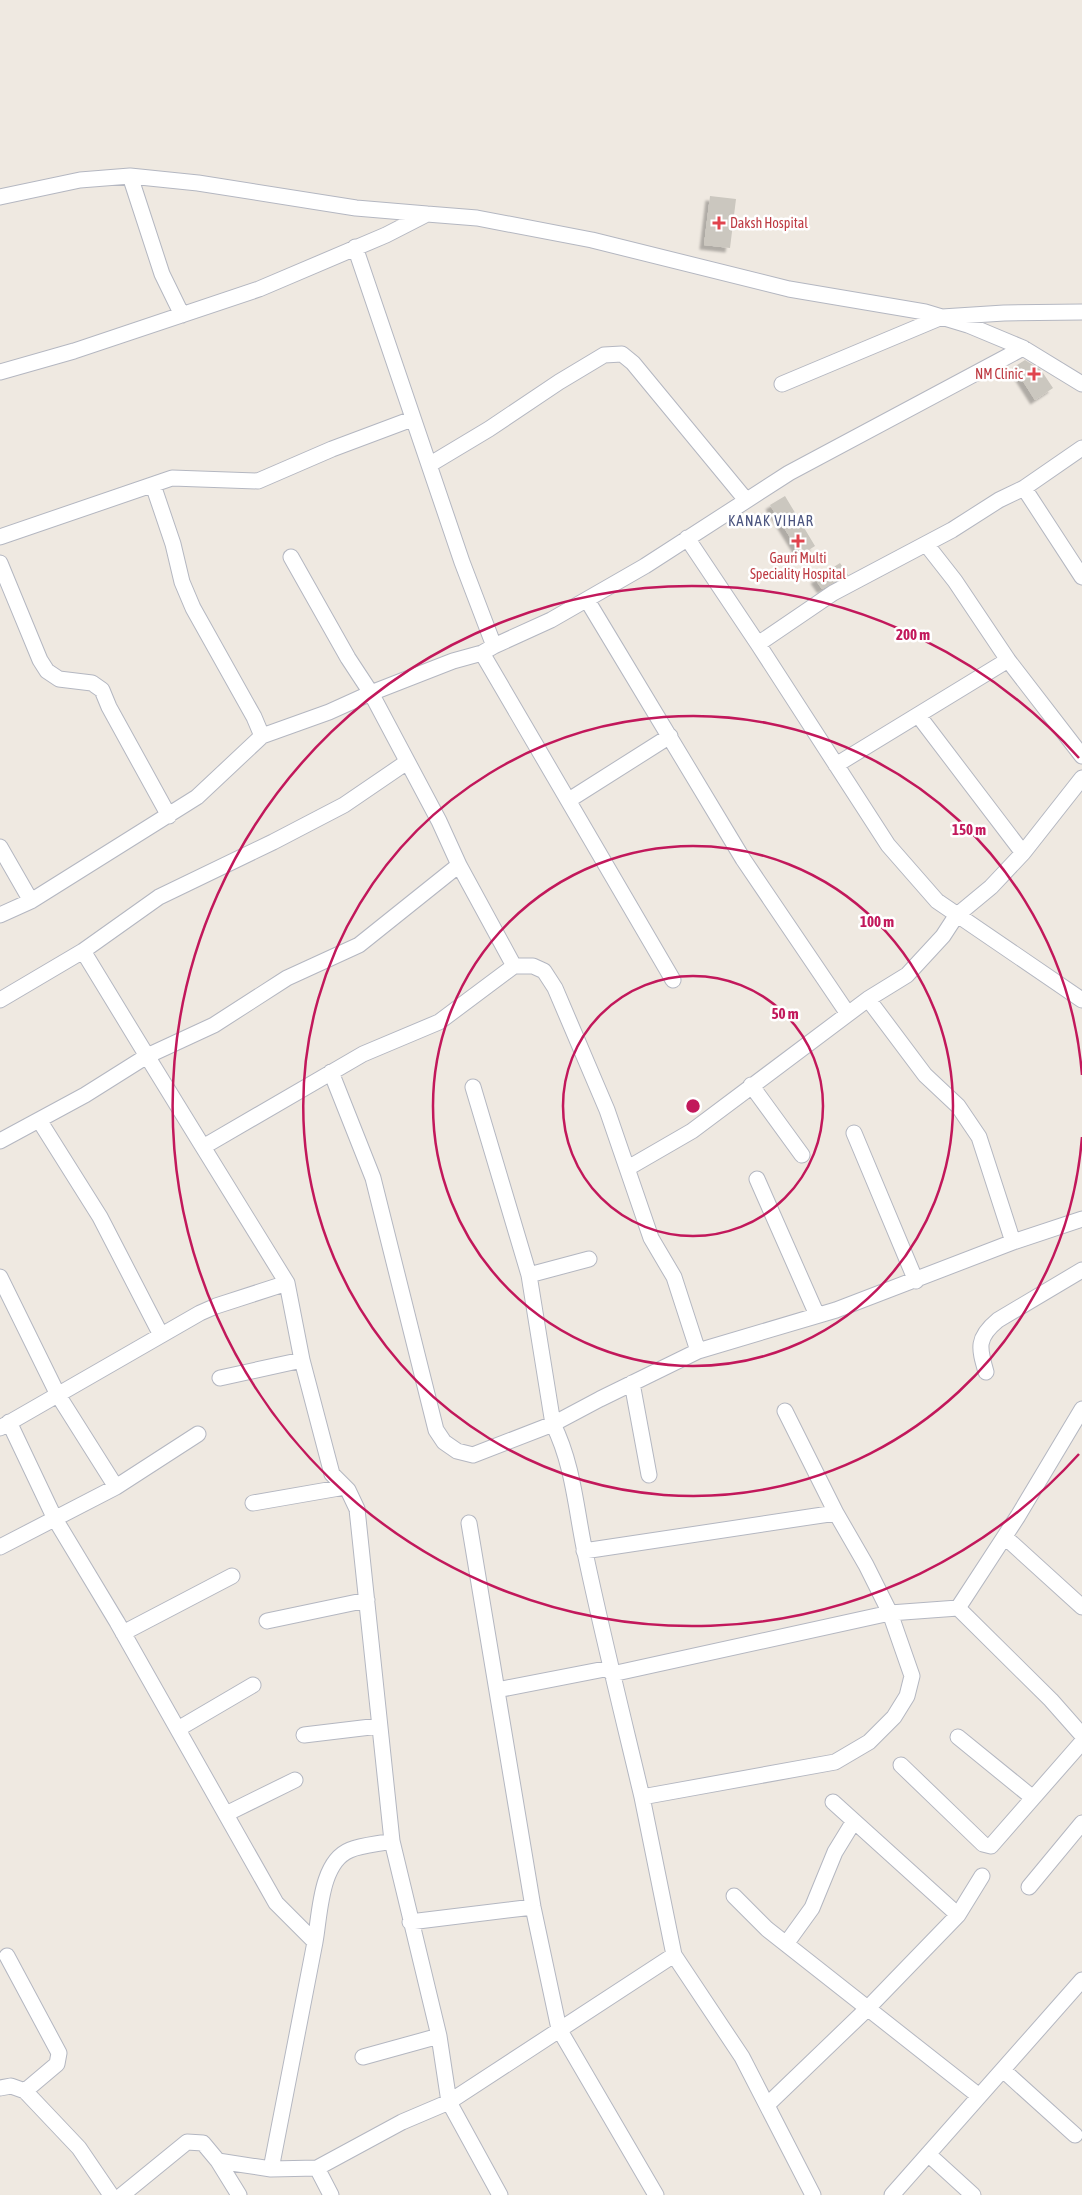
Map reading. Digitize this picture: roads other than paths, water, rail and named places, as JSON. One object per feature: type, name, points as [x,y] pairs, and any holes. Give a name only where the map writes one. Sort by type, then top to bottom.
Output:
[{"type":"street","points":[[130,176],[162,274],[182,315]]},
{"type":"street","points":[[0,197],[80,180],[130,176],[198,182],[356,208],[477,218],[592,240],[789,289],[925,312],[968,325],[1023,348],[1082,384]]},
{"type":"street","points":[[0,372],[74,350],[259,289],[386,234],[427,214]]},
{"type":"street","points":[[355,247],[462,562],[488,649],[569,800],[673,980]]},
{"type":"street","points":[[782,384],[942,317],[1082,312]]},
{"type":"street","points":[[0,915],[30,901],[197,797],[262,736],[329,712],[371,693],[488,649],[551,620],[645,566],[789,473],[1023,348]]},
{"type":"street","points":[[428,465],[489,430],[558,382],[604,355],[622,354],[633,364],[746,500]]},
{"type":"street","points":[[0,537],[172,478],[258,481],[332,449],[412,418]]},
{"type":"street","points":[[758,644],[833,594],[926,544],[999,500],[1024,488],[1082,448]]},
{"type":"street","points":[[153,485],[182,582],[193,608],[254,717],[262,736]]},
{"type":"street","points":[[1024,488],[1082,577]]},
{"type":"street","points":[[687,538],[888,845],[937,901],[956,916],[1082,1000]]},
{"type":"street","points":[[926,544],[955,582],[1008,660],[1082,756]]},
{"type":"street","points":[[291,557],[348,658],[371,693],[439,821],[459,865],[514,966]]},
{"type":"street","points":[[0,563],[40,660],[47,671],[59,679],[92,683],[102,690],[109,707],[169,816]]},
{"type":"street","points":[[587,600],[743,859],[848,1014]]},
{"type":"street","points":[[836,765],[1008,660]]},
{"type":"street","points":[[918,715],[1023,853]]},
{"type":"street","points":[[569,800],[670,736]]},
{"type":"street","points":[[0,1000],[83,951],[159,897],[273,842],[344,805],[407,762]]},
{"type":"street","points":[[628,1168],[692,1131],[868,999],[907,975],[943,936],[956,916],[991,887],[1023,853],[1082,778]]},
{"type":"street","points":[[0,847],[30,901]]},
{"type":"street","points":[[0,1141],[85,1095],[147,1056],[214,1025],[288,978],[359,945],[459,865]]},
{"type":"street","points":[[83,951],[287,1283],[302,1360],[332,1474],[345,1487],[357,1509],[392,1841],[439,2036],[448,2102],[500,2195]]},
{"type":"street","points":[[203,1147],[363,1054],[440,1022],[514,966],[533,966],[544,971],[555,988],[608,1110],[651,1238],[674,1277],[698,1351]]},
{"type":"street","points":[[868,999],[925,1075],[958,1106],[979,1137],[1014,1242]]},
{"type":"street","points":[[331,1072],[373,1178],[436,1430],[444,1442],[457,1451],[473,1455],[553,1424],[698,1351],[817,1315],[916,1280],[1014,1242],[1081,1222]]},
{"type":"street","points":[[751,1085],[802,1154]]},
{"type":"street","points":[[474,1087],[529,1275],[553,1424],[570,1466],[584,1551],[642,1797],[674,1955],[742,2056],[813,2195]]},
{"type":"street","points":[[39,1120],[100,1218],[161,1335]]},
{"type":"street","points":[[854,1133],[916,1280]]},
{"type":"street","points":[[757,1179],[817,1315]]},
{"type":"street","points":[[529,1275],[589,1259]]},
{"type":"street","points":[[986,1372],[980,1351],[982,1338],[987,1328],[1082,1270]]},
{"type":"street","points":[[0,1277],[58,1395],[116,1487]]},
{"type":"street","points":[[287,1283],[216,1306],[161,1335],[5,1425],[55,1519],[123,1633],[276,1903],[315,1942]]},
{"type":"street","points":[[220,1378],[302,1360]]},
{"type":"street","points":[[632,1383],[648,1475]]},
{"type":"street","points":[[958,1608],[1005,1536],[1082,1408]]},
{"type":"street","points":[[642,1797],[835,1762],[869,1742],[894,1717],[907,1696],[912,1676],[890,1613],[836,1513],[785,1411]]},
{"type":"street","points":[[0,1548],[116,1487],[198,1434]]},
{"type":"street","points":[[253,1503],[345,1487]]},
{"type":"street","points":[[584,1551],[836,1513]]},
{"type":"street","points":[[469,1523],[533,1907],[559,2030],[656,2195]]},
{"type":"street","points":[[1005,1536],[1082,1607]]},
{"type":"street","points":[[123,1633],[232,1576]]},
{"type":"street","points":[[267,1621],[366,1600]]},
{"type":"street","points":[[497,1690],[611,1671],[890,1613],[958,1608],[1052,1700],[1082,1734]]},
{"type":"street","points":[[178,1729],[253,1686]]},
{"type":"street","points":[[304,1735],[379,1726]]},
{"type":"street","points":[[958,1737],[1033,1798]]},
{"type":"street","points":[[901,1765],[987,1846],[995,1842],[1082,1742]]},
{"type":"street","points":[[226,1814],[295,1780]]},
{"type":"street","points":[[833,1802],[958,1915]]},
{"type":"street","points":[[786,1944],[812,1908],[835,1852],[854,1821]]},
{"type":"street","points":[[1029,1887],[1082,1824]]},
{"type":"street","points":[[270,2169],[315,1942],[326,1876],[336,1861],[349,1850],[392,1841]]},
{"type":"street","points":[[767,2105],[867,2008],[958,1915],[982,1876]]},
{"type":"street","points":[[734,1896],[767,1929],[979,2096]]},
{"type":"street","points":[[410,1922],[533,1907]]},
{"type":"street","points":[[218,2161],[270,2169],[317,2168],[402,2122],[448,2102],[674,1955]]},
{"type":"street","points":[[7,1956],[59,2053],[57,2064],[25,2091]]},
{"type":"street","points":[[892,2195],[979,2096],[1080,1987]]},
{"type":"street","points":[[363,2057],[439,2036]]},
{"type":"street","points":[[1003,2070],[1075,2135]]},
{"type":"street","points":[[0,2088],[11,2086],[25,2091],[79,2148],[111,2195]]},
{"type":"street","points":[[122,2195],[187,2142],[203,2144],[218,2161],[239,2195]]},
{"type":"street","points":[[928,2154],[973,2195]]},
{"type":"street","points":[[317,2168],[331,2195]]},
{"type":"place","name":"Daksh Hospital","points":[[719,223]]},
{"type":"place","name":"NM Clinic","points":[[1034,374]]},
{"type":"place","name":"Gauri Multi Speciality Hospital","points":[[798,541]]},
{"type":"district","name":"KANAK VIHAR","points":[[771,520]]}]
